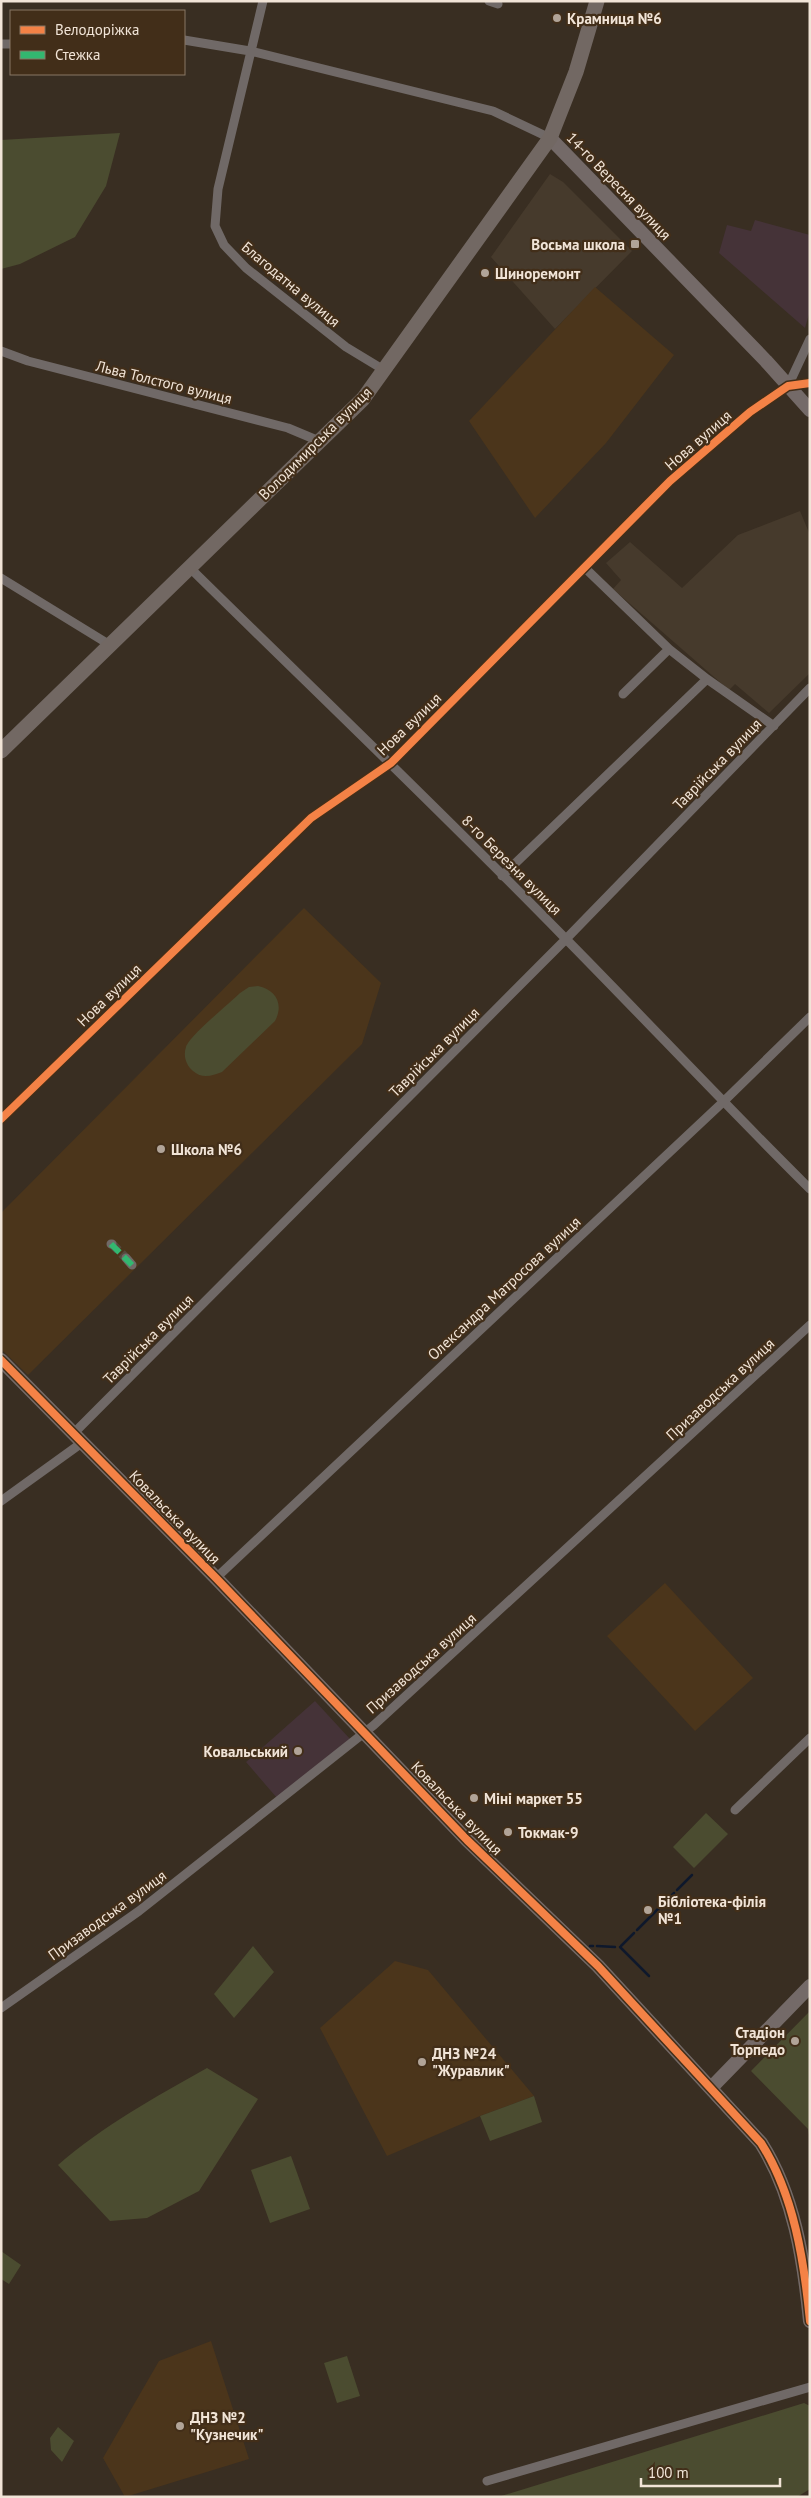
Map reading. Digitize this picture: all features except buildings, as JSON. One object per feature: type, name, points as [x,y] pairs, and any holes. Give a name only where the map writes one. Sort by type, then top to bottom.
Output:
[{"type":"main road","name":"Володимирська вулиця","points":[[1,751],[363,399],[550,138],[576,72],[597,1]]},
{"type":"street","name":"Благодатна вулиця","points":[[263,1],[218,189],[215,226],[224,245],[246,268],[346,348],[384,370]]},
{"type":"street","name":"14-го Вересня вулиця","points":[[185,40],[250,51],[494,111],[550,138],[810,410]]},
{"type":"street","points":[[788,386],[810,339]]},
{"type":"street","name":"Льва Толстого вулиця","points":[[1,351],[37,363],[288,428],[319,441]]},
{"type":"street","points":[[788,386],[810,383]]},
{"type":"street","name":"Нова вулиця","points":[[1,1119],[310,818],[391,763],[670,481],[750,412],[788,386]]},
{"type":"street","name":"8-го Березня вулиця","points":[[189,567],[391,763],[566,939],[722,1102],[810,1189]]},
{"type":"street","points":[[585,568],[668,649],[774,726]]},
{"type":"street","points":[[1,578],[110,645]]},
{"type":"street","points":[[623,694],[668,649]]},
{"type":"street","points":[[502,876],[707,679]]},
{"type":"street","name":"Таврійська вулиця","points":[[1,1501],[78,1437],[810,688]]},
{"type":"street","name":"Олександра Матросова вулиця","points":[[216,1578],[810,1017]]},
{"type":"street","name":"Призаводська вулиця","points":[[1,2008],[139,1911],[365,1732],[810,1325]]},
{"type":"street","name":"Ковальська вулиця","points":[[1,1360],[216,1578],[467,1840],[598,1966],[712,2087],[761,2143],[769,2156],[793,2216],[810,2321]]},
{"type":"street","points":[[735,1810],[810,1738]]},
{"type":"street","points":[[712,2087],[810,1986]]},
{"type":"street","points":[[487,2481],[810,2386]]},
{"type":"shaded area","points":[[550,174],[563,182],[632,251],[555,329],[491,257]]},
{"type":"shaded area","points":[[755,220],[810,235],[810,311],[805,328],[719,253],[727,225],[751,231]]},
{"type":"shaded area","points":[[595,287],[674,355],[606,443],[535,518],[469,421]]},
{"type":"shaded area","points":[[800,511],[810,535],[810,673],[769,713],[735,684],[729,690],[613,589],[621,580],[606,563],[630,542],[682,588],[738,535]]},
{"type":"shaded area","name":"Школа №6","points":[[304,908],[381,983],[362,1044],[28,1375],[1,1349],[1,1213]]},
{"type":"shaded area","points":[[665,1583],[753,1678],[695,1731],[607,1636]]},
{"type":"shaded area","name":"Ковальський","points":[[315,1701],[350,1739],[277,1798],[246,1762]]},
{"type":"shaded area","name":"ДНЗ №24 \"Журавлик\"","points":[[395,1961],[428,1970],[534,2096],[480,2116],[387,2156],[320,2028]]},
{"type":"shaded area","name":"ДНЗ №2 \"Кузнечик\"","points":[[211,2341],[249,2459],[125,2497],[103,2458],[159,2361]]},
{"type":"green space","points":[[120,133],[106,186],[75,237],[20,264],[1,269],[1,140]]},
{"type":"green space","points":[[258,986],[270,991],[277,999],[279,1009],[275,1021],[222,1072],[211,1076],[196,1074],[187,1063],[185,1057],[185,1050],[189,1042],[194,1035],[240,993],[249,987]]},
{"type":"green space","points":[[706,1813],[728,1834],[694,1868],[673,1847]]},
{"type":"green space","points":[[253,1946],[274,1972],[234,2018],[214,1994]]},
{"type":"green space","name":"Стадіон Торпедо","points":[[810,2011],[810,2142],[808,2129],[751,2071]]},
{"type":"green space","points":[[207,2068],[258,2099],[199,2191],[147,2218],[110,2221],[58,2165],[111,2125]]},
{"type":"green space","points":[[534,2096],[542,2122],[490,2141],[480,2116]]},
{"type":"green space","points":[[291,2156],[310,2209],[270,2223],[251,2170]]},
{"type":"green space","points":[[1,2251],[21,2265],[9,2284],[1,2279]]},
{"type":"green space","points":[[347,2356],[360,2396],[337,2403],[324,2363]]},
{"type":"green space","points":[[804,2403],[810,2406],[810,2489],[797,2497],[498,2497]]},
{"type":"green space","points":[[58,2427],[74,2441],[62,2462],[51,2450],[50,2438]]},
{"type":"waterway","points":[[677,1890],[692,1875]]},
{"type":"waterway","points":[[637,1930],[674,1893]]},
{"type":"waterway","points":[[621,1946],[634,1933]]},
{"type":"waterway","points":[[597,1946],[615,1947]]},
{"type":"waterway","points":[[620,1947],[649,1976]]},
{"type":"tunnel","points":[[112,1244],[126,1258]]},
{"type":"marked path","points":[[111,1244],[132,1265]]},
{"type":"cycle path","points":[[1,1119],[311,818],[391,763],[670,481],[750,412],[788,386],[810,383]]},
{"type":"cycle path","points":[[1,1360],[216,1578],[467,1840],[598,1966],[761,2143],[782,2184],[796,2229],[810,2321]]},
{"type":"place","name":"Крамниця №6","points":[[557,18]]},
{"type":"place","name":"Восьма школа","points":[[635,244]]},
{"type":"place","name":"Шиноремонт","points":[[485,273]]},
{"type":"place","name":"Школа №6","points":[[161,1149]]},
{"type":"place","name":"Ковальський","points":[[298,1751]]},
{"type":"place","name":"Міні маркет 55","points":[[474,1798]]},
{"type":"place","name":"Токмак-9","points":[[508,1832]]},
{"type":"place","name":"Бібліотека-філія №1","points":[[648,1910]]},
{"type":"place","name":"Стадіон Торпедо","points":[[795,2041]]},
{"type":"place","name":"ДНЗ №24 \"Журавлик\"","points":[[422,2062]]},
{"type":"place","name":"ДНЗ №2 \"Кузнечик\"","points":[[180,2426]]}]
